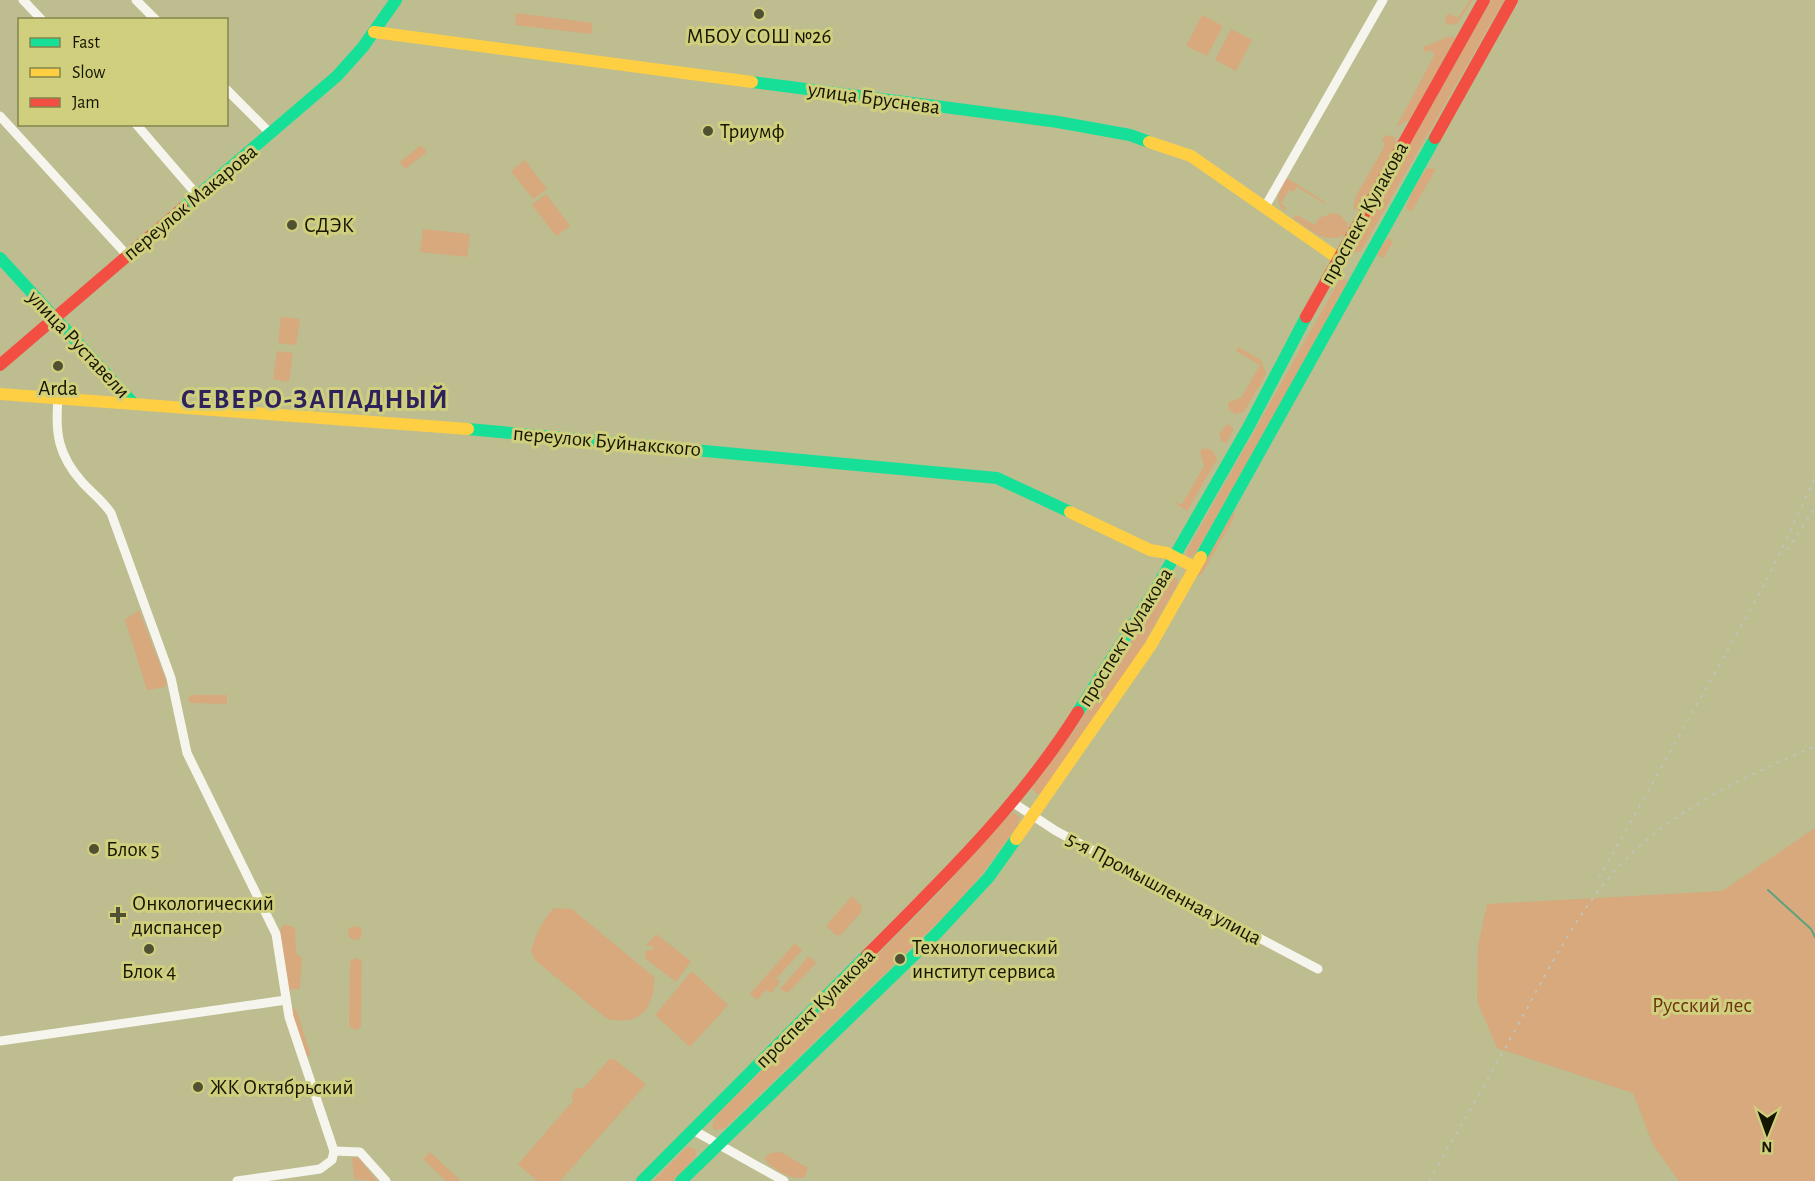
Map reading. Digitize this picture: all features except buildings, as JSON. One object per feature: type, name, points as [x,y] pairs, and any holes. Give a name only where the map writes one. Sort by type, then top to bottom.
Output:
[{"type":"main road","name":"переулок Макарова","points":[[0,365],[126,254],[198,196],[337,76],[374,32],[396,0]]},
{"type":"main road","name":"проспект Кулакова","points":[[642,1181],[956,866],[1012,802],[1087,699],[1175,557],[1484,0]]},
{"type":"main road","name":"проспект Кулакова","points":[[681,1181],[937,933],[990,877],[1033,817],[1133,674],[1512,0]]},
{"type":"main road","name":"улица Бруснева","points":[[374,32],[1058,122],[1127,135],[1191,156],[1358,271]]},
{"type":"main road","name":"улица Руставели","points":[[0,258],[134,404]]},
{"type":"main road","name":"переулок Буйнакского","points":[[0,394],[595,439],[997,478],[1150,550],[1175,557],[1194,567]]},
{"type":"street","points":[[23,0],[40,18]]},
{"type":"street","points":[[136,0],[154,18]]},
{"type":"street","points":[[1265,207],[1383,0]]},
{"type":"street","points":[[228,91],[271,134]]},
{"type":"street","points":[[0,116],[126,254]]},
{"type":"street","points":[[138,126],[198,196]]},
{"type":"street","points":[[58,399],[56,435],[69,465],[84,484],[100,497],[119,531],[171,678],[187,753],[276,934],[286,1000],[302,1061],[334,1151],[327,1166],[320,1169],[237,1181]]},
{"type":"street","name":"5-я Промышленная улица","points":[[1012,802],[1033,817],[1318,969]]},
{"type":"street","points":[[0,1041],[286,1000]]},
{"type":"street","points":[[693,1130],[784,1181]]},
{"type":"street","points":[[334,1151],[360,1152],[386,1181]]},
{"type":"green space","points":[[1470,0],[1473,0],[1457,24],[1447,25],[1445,19],[1448,13],[1458,18]]},
{"type":"green space","points":[[1491,0],[1504,0],[1361,251],[1353,253],[1352,246]]},
{"type":"green space","points":[[516,13],[593,23],[591,34],[515,25]]},
{"type":"green space","points":[[1202,15],[1223,26],[1207,56],[1186,46]]},
{"type":"green space","points":[[1231,29],[1252,40],[1236,71],[1215,60]]},
{"type":"green space","points":[[1450,36],[1455,38],[1410,119],[1396,127],[1435,54],[1429,50],[1425,53],[1423,47]]},
{"type":"green space","points":[[1386,135],[1395,137],[1396,143],[1360,208],[1353,210],[1356,196],[1385,145],[1382,140]]},
{"type":"green space","points":[[421,145],[427,152],[405,169],[400,162]]},
{"type":"green space","points":[[525,160],[547,189],[533,199],[511,171]]},
{"type":"green space","points":[[1427,168],[1436,169],[1411,212],[1406,208],[1412,191]]},
{"type":"green space","points":[[1287,178],[1325,204],[1297,187],[1293,192],[1289,190],[1281,203],[1287,208],[1284,211],[1279,203],[1278,194]]},
{"type":"green space","points":[[546,194],[570,226],[556,236],[532,205]]},
{"type":"green space","points":[[1333,213],[1340,215],[1348,224],[1346,234],[1339,237],[1318,235],[1293,218],[1297,215],[1315,225],[1319,218]]},
{"type":"green space","points":[[423,229],[470,234],[467,257],[420,252]]},
{"type":"green space","points":[[1388,238],[1393,242],[1383,258],[1375,254]]},
{"type":"green space","points":[[1341,277],[1349,282],[1194,556],[1187,557],[1186,552]]},
{"type":"green space","points":[[281,317],[300,319],[296,345],[278,343]]},
{"type":"green space","points":[[1238,347],[1261,360],[1266,374],[1244,412],[1236,414],[1229,410],[1228,402],[1241,398],[1260,365],[1236,351]]},
{"type":"green space","points":[[277,351],[293,353],[289,382],[273,379]]},
{"type":"green space","points":[[1228,424],[1234,429],[1226,443],[1221,441],[1219,433]]},
{"type":"green space","points":[[1202,448],[1212,450],[1217,459],[1187,511],[1175,503],[1182,504],[1204,466],[1200,452]]},
{"type":"green space","points":[[1233,509],[1234,518],[1202,574],[1197,576]]},
{"type":"green space","points":[[1172,576],[1178,579],[1177,585],[1139,653],[1041,793],[1036,794],[1032,788],[1077,727]]},
{"type":"green space","points":[[139,610],[167,683],[165,687],[147,690],[125,620]]},
{"type":"green space","points":[[191,695],[227,695],[227,704],[191,703],[188,700]]},
{"type":"green space","points":[[1014,813],[1020,817],[1018,825],[980,877],[952,909],[725,1128],[715,1130],[712,1126],[715,1117],[933,899],[1009,815]]},
{"type":"green space","name":"Русский лес","points":[[1815,828],[1815,1181],[1679,1181],[1653,1145],[1633,1093],[1497,1048],[1477,1001],[1478,946],[1487,904],[1722,891]]},
{"type":"green space","points":[[852,896],[861,905],[862,911],[841,935],[836,935],[826,926]]},
{"type":"green space","points":[[554,908],[572,909],[654,977],[652,998],[643,1013],[627,1020],[606,1018],[535,960],[531,951],[535,939]]},
{"type":"green space","points":[[285,924],[295,928],[296,953],[302,958],[300,989],[291,989],[290,997],[278,933]]},
{"type":"green space","points":[[352,926],[358,926],[362,933],[358,940],[352,940],[348,936],[348,930]]},
{"type":"green space","points":[[656,934],[691,961],[676,982],[645,958],[645,951],[653,950],[653,946],[646,946]]},
{"type":"green space","points":[[795,943],[802,950],[776,979],[780,982],[771,993],[766,990],[757,1000],[750,994]]},
{"type":"green space","points":[[809,956],[816,963],[788,993],[780,989]]},
{"type":"green space","points":[[357,958],[362,961],[361,1027],[355,1030],[349,1026],[350,961]]},
{"type":"green space","points":[[692,971],[728,1005],[690,1047],[655,1015]]},
{"type":"green space","points":[[290,1009],[297,1011],[310,1054],[307,1058]]},
{"type":"green space","points":[[610,1059],[614,1059],[646,1084],[560,1181],[537,1181],[518,1164],[573,1101],[572,1095],[576,1088],[583,1088]]},
{"type":"green space","points":[[687,1147],[695,1149],[696,1157],[673,1181],[653,1181]]},
{"type":"green space","points":[[430,1152],[461,1181],[446,1181],[423,1159]]},
{"type":"green space","points":[[781,1152],[808,1168],[805,1177],[783,1174],[764,1159],[770,1153]]},
{"type":"green space","points":[[358,1157],[377,1181],[354,1179],[352,1158]]},
{"type":"waterway","points":[[1768,890],[1811,929],[1815,937]]},
{"type":"railway","points":[[1599,878],[1766,582],[1815,478]]},
{"type":"railway","points":[[1787,550],[1815,508]]},
{"type":"railway","points":[[1429,1181],[1575,924],[1609,878],[1649,838],[1688,810],[1750,776],[1815,746]]},
{"type":"traffic: fast","points":[[183,208],[337,76],[363,47],[396,0]]},
{"type":"traffic: fast","points":[[752,82],[1058,122],[1130,135],[1149,142]]},
{"type":"traffic: fast","points":[[1201,557],[1435,138]]},
{"type":"traffic: fast","points":[[0,258],[134,404]]},
{"type":"traffic: fast","points":[[1078,712],[1158,585],[1249,426],[1306,317]]},
{"type":"traffic: fast","points":[[468,429],[997,478],[1070,512]]},
{"type":"traffic: fast","points":[[681,1181],[937,933],[989,877],[1016,839]]},
{"type":"traffic: fast","points":[[642,1181],[867,955]]},
{"type":"traffic: slow","points":[[374,32],[752,82]]},
{"type":"traffic: slow","points":[[1149,142],[1191,156],[1339,259]]},
{"type":"traffic: slow","points":[[0,394],[468,429]]},
{"type":"traffic: slow","points":[[1070,512],[1150,550],[1167,553],[1194,567]]},
{"type":"traffic: slow","points":[[1016,839],[1151,645],[1201,557]]},
{"type":"traffic: jam","points":[[1306,317],[1484,0]]},
{"type":"traffic: jam","points":[[1435,138],[1512,0]]},
{"type":"traffic: jam","points":[[0,365],[183,208]]},
{"type":"traffic: jam","points":[[867,955],[980,839],[1032,778],[1078,712]]},
{"type":"place","name":"МБОУ СОШ №26","points":[[759,14]]},
{"type":"place","name":"Триумф","points":[[708,131]]},
{"type":"place","name":"СДЭК","points":[[292,225]]},
{"type":"place","name":"Arda","points":[[58,366]]},
{"type":"place","name":"Блок 5","points":[[94,849]]},
{"type":"place","name":"Онкологический диспансер","points":[[118,915]]},
{"type":"place","name":"Блок 4","points":[[149,949]]},
{"type":"place","name":"Технологический институт сервиса","points":[[900,959]]},
{"type":"place","name":"ЖК Октябрьский","points":[[198,1087]]},
{"type":"district","name":"СЕВЕРО-ЗАПАДНЫЙ","points":[[315,399]]}]
